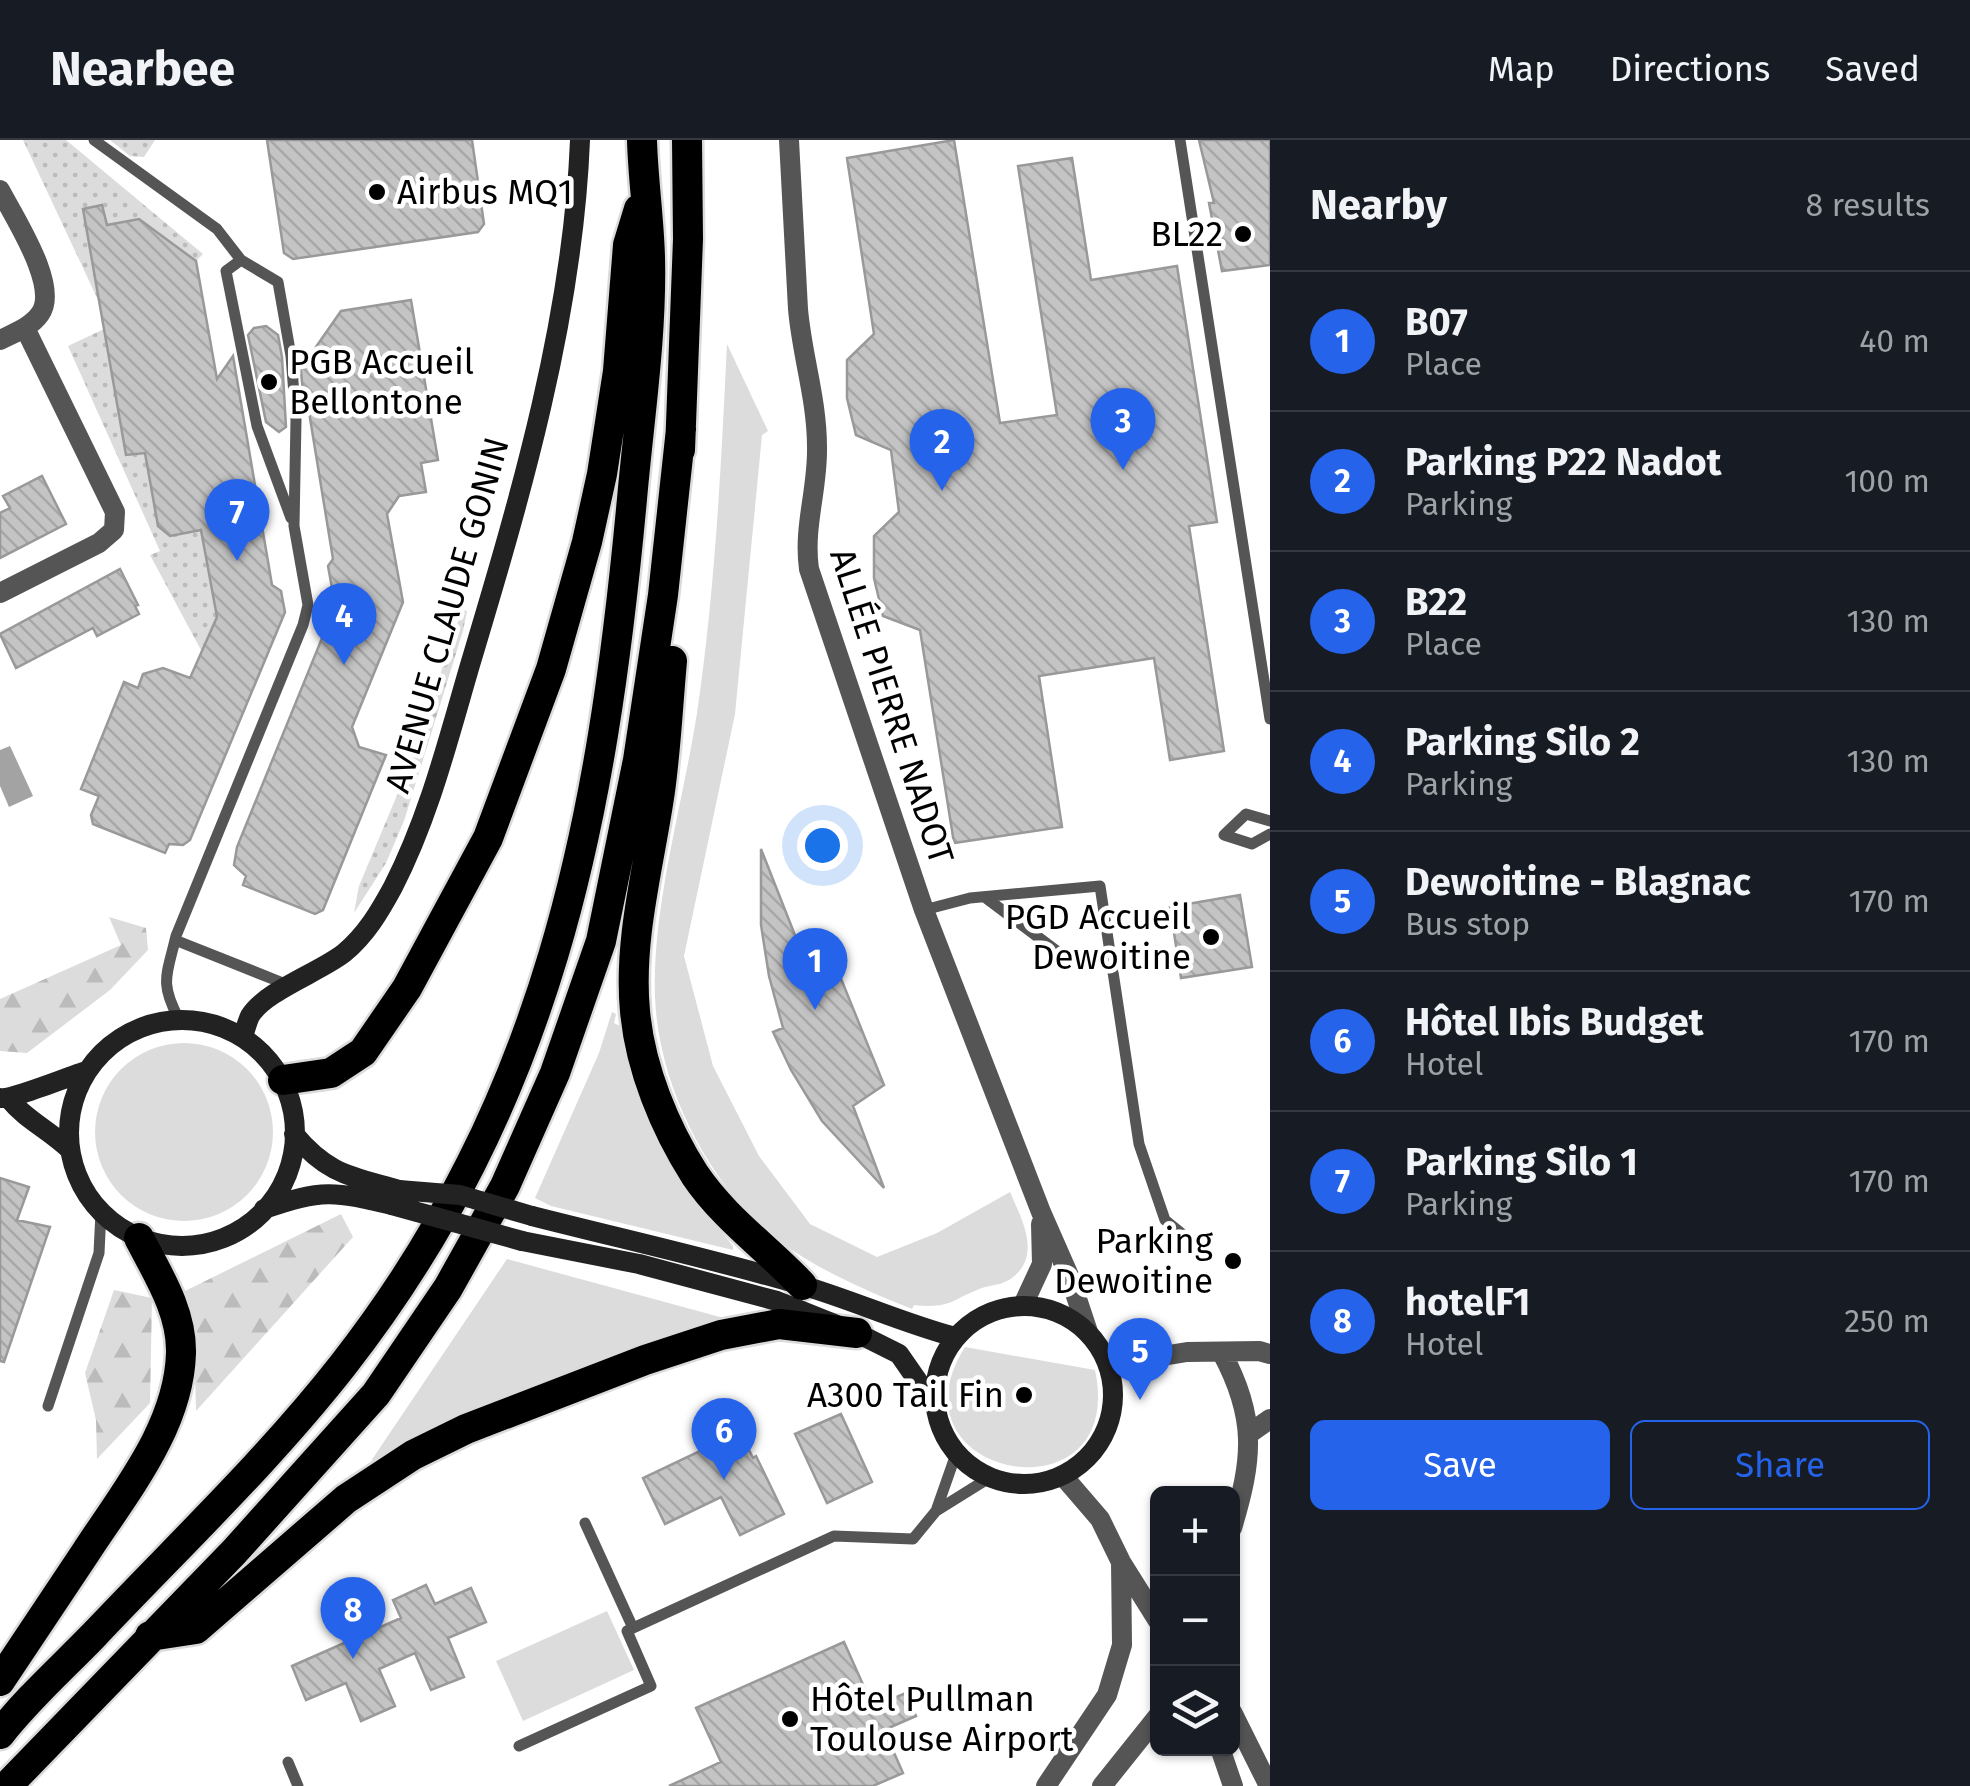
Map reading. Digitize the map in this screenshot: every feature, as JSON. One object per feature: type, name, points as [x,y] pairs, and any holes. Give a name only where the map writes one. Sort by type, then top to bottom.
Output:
[{"type":"highway","points":[[0,1734],[274,1450],[333,1377],[409,1273],[495,1115],[544,992],[564,925],[606,735],[644,390],[650,256],[642,140]]},
{"type":"highway","points":[[688,140],[676,613],[660,786],[636,945],[635,1012],[649,1075],[671,1131],[696,1177],[732,1220],[802,1285]]},
{"type":"highway","points":[[283,1080],[331,1073],[363,1052],[407,988],[488,838],[551,669],[586,542],[602,474],[618,371],[628,245],[643,196]]},
{"type":"highway","points":[[7,1786],[234,1552],[376,1394],[448,1288],[505,1186],[555,1073],[601,941],[638,760],[663,595],[680,430]]},
{"type":"highway","points":[[0,1680],[135,1477],[161,1430],[174,1395],[181,1351],[178,1332],[168,1294],[138,1238]]},
{"type":"highway","points":[[150,1636],[196,1629],[346,1498],[413,1455],[466,1429],[720,1335],[779,1324],[857,1333]]},
{"type":"main road","name":"AVENUE CLAUDE GONIN","points":[[243,1037],[251,1014],[288,985],[315,973],[366,932],[414,844],[488,606],[556,337],[578,204],[580,140]]},
{"type":"main road","points":[[179,1020],[212,1023],[243,1037],[266,1056],[283,1080],[294,1117],[289,1166],[280,1188],[249,1225],[215,1242],[176,1246],[138,1238],[100,1212],[80,1183],[70,1150],[72,1109],[86,1071],[112,1044],[143,1026],[179,1020]]},
{"type":"main road","points":[[70,1150],[50,1130],[5,1098],[86,1071]]},
{"type":"main road","points":[[294,1134],[314,1158],[333,1170],[396,1198],[522,1242],[640,1264],[777,1301],[857,1333],[899,1354],[933,1403],[943,1434],[956,1454],[990,1478],[1014,1485],[1039,1484],[1063,1476],[1084,1462],[1101,1441],[1111,1417],[1113,1391],[1108,1365],[1088,1332],[1048,1308],[1024,1305],[986,1313],[955,1336],[940,1362],[933,1403]]},
{"type":"main road","points":[[264,1209],[318,1193],[396,1198],[460,1195],[802,1285],[912,1325],[955,1336]]},
{"type":"street","name":"ALLÉE PIERRE NADOT","points":[[790,140],[799,323],[814,391],[818,446],[806,543],[809,569],[924,910],[1088,1332]]},
{"type":"street","points":[[0,190],[44,278],[48,298],[40,314],[25,328],[0,340]]},
{"type":"street","points":[[0,593],[99,543],[114,530],[115,512],[25,328]]},
{"type":"street","name":"ALLÉE PIERRE NADOT","points":[[1024,1305],[1042,1264],[1041,1212]]},
{"type":"street","points":[[1108,1365],[1187,1352],[1270,1354]]},
{"type":"street","points":[[1222,1352],[1238,1382],[1250,1433],[1240,1496]]},
{"type":"street","points":[[1250,1433],[1270,1420]]},
{"type":"street","points":[[1063,1476],[1100,1518],[1150,1608]]},
{"type":"street","points":[[1046,1786],[1106,1695],[1122,1646],[1121,1562]]},
{"type":"street","points":[[1102,1786],[1150,1726]]},
{"type":"street","points":[[1240,1728],[1270,1786]]},
{"type":"street","points":[[1223,1756],[1232,1786]]},
{"type":"lane","points":[[94,140],[217,229],[241,260],[278,282],[292,356],[296,420],[294,526]]},
{"type":"lane","points":[[1180,140],[1270,719]]},
{"type":"lane","points":[[179,1020],[165,994],[175,940],[308,604],[294,526],[257,426],[226,271],[241,260]]},
{"type":"lane","points":[[1270,821],[1246,814],[1224,835],[1252,844],[1270,834]]},
{"type":"lane","points":[[924,910],[970,898],[1100,886],[1139,1144],[1165,1220],[1186,1237]]},
{"type":"lane","points":[[986,898],[1058,952],[1108,954]]},
{"type":"lane","points":[[175,940],[288,985]]},
{"type":"lane","points":[[48,1406],[99,1253],[100,1212]]},
{"type":"lane","points":[[936,1511],[956,1454]]},
{"type":"lane","points":[[519,1746],[651,1686],[628,1631],[632,1628],[834,1536],[913,1539],[936,1511],[990,1478]]},
{"type":"lane","points":[[585,1523],[632,1628]]},
{"type":"lane","points":[[288,1762],[298,1786]]},
{"type":"green space","points":[[23,140],[66,140],[203,254],[196,261],[139,219],[87,229],[99,302]]},
{"type":"green space","points":[[110,140],[155,140],[144,157],[130,156]]},
{"type":"green space","points":[[104,329],[126,455],[145,453],[158,526],[170,536],[201,530],[217,617],[202,652],[150,555],[160,551],[68,346]]},
{"type":"green space","points":[[727,344],[768,431],[762,435],[735,714],[684,956],[713,1066],[759,1156],[810,1224],[877,1257],[937,1233],[1010,1192],[1027,1237],[1026,1259],[1021,1269],[1005,1282],[943,1305],[914,1305],[912,1309],[829,1272],[771,1235],[716,1173],[685,1118],[664,1058],[655,997],[658,927],[703,667]]},
{"type":"green space","points":[[462,610],[467,611],[463,631],[404,821],[386,863],[354,913],[359,886],[408,769]]},
{"type":"green space","points":[[109,917],[146,928],[148,950],[110,990],[27,1053],[0,1051],[0,999],[121,945]]},
{"type":"green space","points":[[612,1012],[616,1014],[614,1023],[622,1027],[640,1085],[666,1143],[733,1250],[551,1206],[535,1198],[599,1053]]},
{"type":"green space","points":[[184,1043],[218,1049],[247,1069],[267,1098],[273,1132],[267,1166],[247,1195],[218,1215],[184,1221],[150,1215],[121,1195],[101,1166],[95,1132],[101,1098],[121,1069],[150,1049]]},
{"type":"green space","points":[[341,1214],[353,1237],[196,1411],[194,1340],[179,1294]]},
{"type":"green space","points":[[507,1259],[731,1320],[534,1384],[371,1461]]},
{"type":"green space","points":[[114,1290],[152,1298],[150,1403],[97,1459],[96,1420],[85,1373]]},
{"type":"green space","points":[[965,1347],[1095,1370],[1095,1419],[1077,1450],[1046,1465],[1011,1466],[978,1453],[955,1428],[948,1392]]},
{"type":"green space","points":[[607,1611],[634,1670],[523,1721],[496,1661]]},
{"type":"shaded area","points":[[10,746],[33,796],[9,807],[0,786],[0,750]]},
{"type":"building","name":"Airbus MQ1","points":[[267,140],[472,140],[484,224],[478,232],[293,259],[284,253]]},
{"type":"building","points":[[954,140],[1000,423],[1057,415],[1018,166],[1072,158],[1091,280],[1177,266],[1217,522],[1189,526],[1224,751],[1170,760],[1154,658],[1039,676],[1062,827],[954,843],[920,630],[883,616],[874,578],[874,536],[899,512],[891,450],[856,435],[847,398],[847,360],[874,334],[847,158]]},
{"type":"building","name":"BL22","points":[[1199,140],[1270,140],[1270,265],[1222,271],[1209,203],[1214,203]]},
{"type":"building","points":[[102,205],[107,225],[139,219],[196,261],[217,379],[233,356],[272,585],[281,591],[285,612],[190,840],[183,845],[169,844],[165,853],[93,824],[91,815],[99,796],[81,789],[124,682],[138,688],[143,674],[163,668],[190,678],[217,617],[201,530],[170,536],[158,526],[145,453],[126,455],[83,209]]},
{"type":"building","points":[[411,300],[438,460],[421,463],[426,492],[399,496],[387,514],[403,602],[352,727],[359,747],[386,755],[323,910],[315,914],[243,885],[246,876],[234,865],[237,847],[340,594],[332,588],[328,566],[333,559],[309,412],[305,414],[299,350],[309,357],[341,311]]},
{"type":"building","name":"PGB Accueil Bellontone","points":[[266,326],[278,335],[282,357],[286,427],[279,432],[266,422],[248,335],[254,328]]},
{"type":"building","points":[[42,476],[66,524],[0,558],[0,513],[10,508],[3,496]]},
{"type":"building","points":[[120,569],[139,614],[97,636],[93,628],[16,668],[0,634]]},
{"type":"building","points":[[761,849],[802,953],[829,949],[884,1085],[853,1106],[884,1188],[822,1121],[773,1032],[783,1028],[761,925]]},
{"type":"building","name":"PGD Accueil Dewoitine","points":[[1240,895],[1252,967],[1181,978],[1170,907]]},
{"type":"building","points":[[0,1178],[29,1187],[17,1220],[50,1227],[4,1362],[0,1361]]},
{"type":"building","points":[[841,1414],[872,1482],[827,1503],[795,1434]]},
{"type":"building","points":[[740,1432],[784,1514],[740,1535],[721,1497],[665,1524],[643,1478]]},
{"type":"building","points":[[426,1585],[435,1604],[471,1588],[486,1622],[448,1638],[464,1677],[431,1690],[415,1653],[379,1669],[395,1706],[361,1721],[346,1683],[306,1700],[292,1666],[401,1618],[393,1600]]},
{"type":"building","name":"Hôtel Pullman Toulouse Airport","points":[[844,1642],[873,1707],[906,1693],[916,1716],[884,1730],[903,1773],[873,1786],[669,1786],[721,1762],[696,1708]]},
{"type":"place","name":"Airbus MQ1","points":[[377,192]]},
{"type":"place","name":"BL22","points":[[1243,234]]},
{"type":"place","name":"PGB Accueil Bellontone","points":[[269,382]]},
{"type":"place","name":"B22","points":[[1123,470]]},
{"type":"place","name":"Parking P22 Nadot","points":[[942,491]]},
{"type":"place","name":"Parking Silo 1","points":[[237,561]]},
{"type":"place","name":"Parking Silo 2","points":[[344,665]]},
{"type":"place","name":"PGD Accueil Dewoitine","points":[[1211,937]]},
{"type":"place","name":"B07","points":[[815,1010]]},
{"type":"place","name":"Parking Dewoitine","points":[[1233,1261]]},
{"type":"place","name":"A300 Tail Fin","points":[[1024,1395]]},
{"type":"place","name":"Dewoitine - Blagnac","points":[[1140,1400]]},
{"type":"place","name":"Hôtel Ibis Budget","points":[[724,1480]]},
{"type":"place","name":"hotelF1","points":[[353,1659]]},
{"type":"place","name":"Hôtel Pullman Toulouse Airport","points":[[790,1719]]}]
